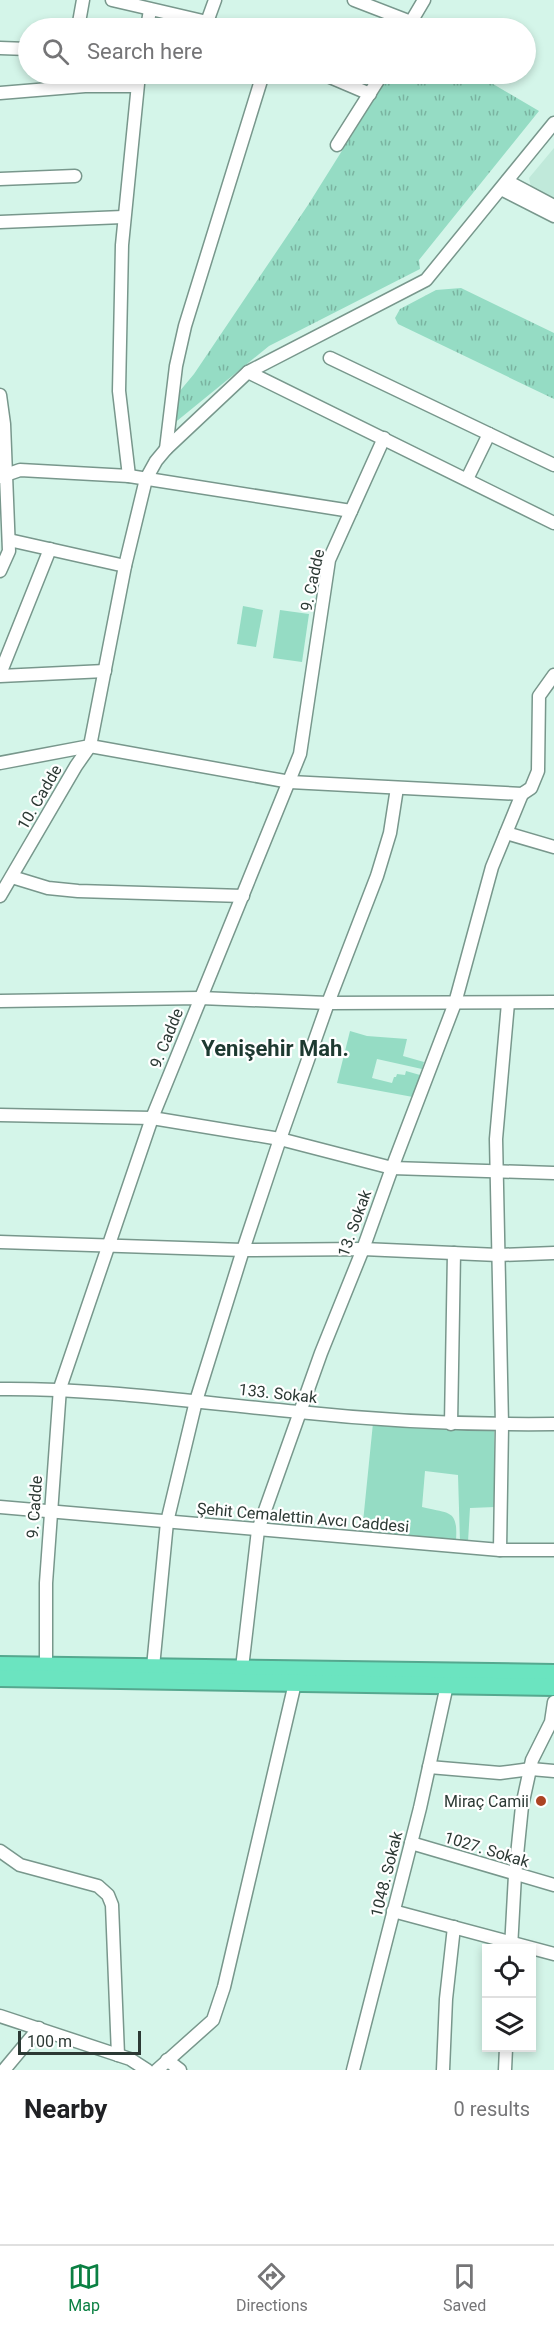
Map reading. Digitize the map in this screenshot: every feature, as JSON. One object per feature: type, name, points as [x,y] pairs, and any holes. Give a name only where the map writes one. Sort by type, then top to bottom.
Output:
[{"type":"highway","points":[[0,1665],[554,1673]]},
{"type":"highway","points":[[0,1678],[554,1687]]},
{"type":"street","points":[[80,18],[83,0]]},
{"type":"street","points":[[112,0],[188,18]]},
{"type":"street","points":[[208,18],[214,0]]},
{"type":"street","points":[[354,0],[394,18]]},
{"type":"street","points":[[414,18],[423,0]]},
{"type":"street","points":[[149,18],[150,10]]},
{"type":"street","points":[[0,48],[18,49]]},
{"type":"street","points":[[0,93],[103,84]]},
{"type":"street","points":[[129,476],[119,391],[123,217],[138,84]]},
{"type":"street","points":[[166,448],[176,366],[185,326],[260,84]]},
{"type":"street","points":[[346,84],[370,94]]},
{"type":"street","points":[[337,145],[376,84]]},
{"type":"street","points":[[90,746],[125,566],[146,479],[156,461],[166,448],[248,372],[426,280],[554,123]]},
{"type":"street","points":[[0,179],[75,176]]},
{"type":"street","points":[[504,185],[554,206]]},
{"type":"street","points":[[504,185],[554,216]]},
{"type":"street","points":[[0,222],[123,217]]},
{"type":"street","points":[[330,358],[554,465]]},
{"type":"street","points":[[248,372],[554,523]]},
{"type":"street","points":[[0,395],[3,476],[9,540],[9,551],[0,571]]},
{"type":"street","points":[[467,479],[489,434]]},
{"type":"street","name":"9. Cadde","points":[[46,1666],[46,1583],[60,1388],[152,1118],[300,754],[329,560],[384,438]]},
{"type":"street","points":[[3,476],[20,471],[129,476],[351,511]]},
{"type":"street","points":[[9,540],[125,566]]},
{"type":"street","points":[[50,549],[0,675],[105,671]]},
{"type":"street","name":"13. Sokak","points":[[242,1668],[258,1530],[321,1353],[363,1249],[455,1003],[492,867],[522,795],[531,788],[538,771],[539,696],[554,675]]},
{"type":"street","points":[[0,763],[90,746],[290,782],[522,795]]},
{"type":"street","name":"10. Cadde","points":[[0,896],[90,746]]},
{"type":"street","points":[[153,1667],[167,1522],[196,1401],[280,1139],[328,1003],[377,876],[390,833],[397,788]]},
{"type":"street","points":[[506,833],[554,847]]},
{"type":"street","points":[[12,877],[48,888],[68,890],[243,896]]},
{"type":"street","points":[[0,1001],[200,998],[328,1003],[554,1002]]},
{"type":"street","points":[[500,1550],[502,1425],[496,1139],[508,1003]]},
{"type":"street","points":[[0,1115],[152,1118],[280,1139],[392,1168],[554,1173]]},
{"type":"street","points":[[0,1242],[243,1250],[363,1249],[498,1255],[554,1253]]},
{"type":"street","points":[[452,1424],[454,1253]]},
{"type":"street","name":"133. Sokak","points":[[0,1389],[60,1388],[300,1413],[452,1424],[554,1424]]},
{"type":"street","name":"Şehit Cemalettin Avcı Caddesi","points":[[0,1507],[500,1550],[554,1550]]},
{"type":"street","points":[[157,2070],[213,2020],[224,1987],[295,1683]]},
{"type":"street","name":"1048. Sokak","points":[[352,2070],[411,1843],[447,1685]]},
{"type":"street","points":[[512,1944],[515,1875],[522,1806],[532,1761],[551,1722],[554,1701]]},
{"type":"street","points":[[429,1767],[500,1773],[531,1769],[554,1771]]},
{"type":"street","name":"1027. Sokak","points":[[411,1843],[554,1885]]},
{"type":"street","points":[[0,1851],[20,1865],[98,1886],[108,1895],[111,1905],[118,2055]]},
{"type":"street","points":[[393,1911],[506,1944]]},
{"type":"street","points":[[443,2070],[454,1927]]},
{"type":"street","points":[[536,1951],[554,1954]]},
{"type":"street","points":[[0,2016],[118,2055],[147,2070]]},
{"type":"street","points":[[4,2070],[39,2028]]},
{"type":"street","points":[[505,2070],[506,2052]]},
{"type":"street","points":[[167,2060],[180,2070]]},
{"type":"shaded area","points":[[554,148],[554,198],[531,187],[529,178]]},
{"type":"green space","points":[[384,84],[493,84],[539,111],[419,260],[420,269],[269,346],[172,425],[179,392],[194,374],[308,205]]},
{"type":"green space","points":[[461,288],[554,333],[554,399],[398,324],[395,318],[400,309],[436,290]]},
{"type":"green space","points":[[243,606],[263,610],[256,647],[237,644]]},
{"type":"green space","points":[[280,610],[309,614],[302,662],[273,658]]},
{"type":"green space","points":[[350,1031],[367,1036],[407,1039],[403,1056],[424,1062],[422,1069],[377,1059],[372,1078],[392,1083],[397,1074],[405,1075],[406,1071],[420,1075],[413,1097],[337,1083]]},
{"type":"green space","points":[[373,1423],[494,1429],[495,1507],[470,1508],[468,1542],[460,1542],[458,1475],[425,1471],[422,1507],[446,1512],[454,1518],[456,1541],[362,1532]]},
{"type":"place","name":"Miraç Camii","points":[[541,1801]]},
{"type":"district","name":"Yenişehir Mah.","points":[[275,1048]]}]
